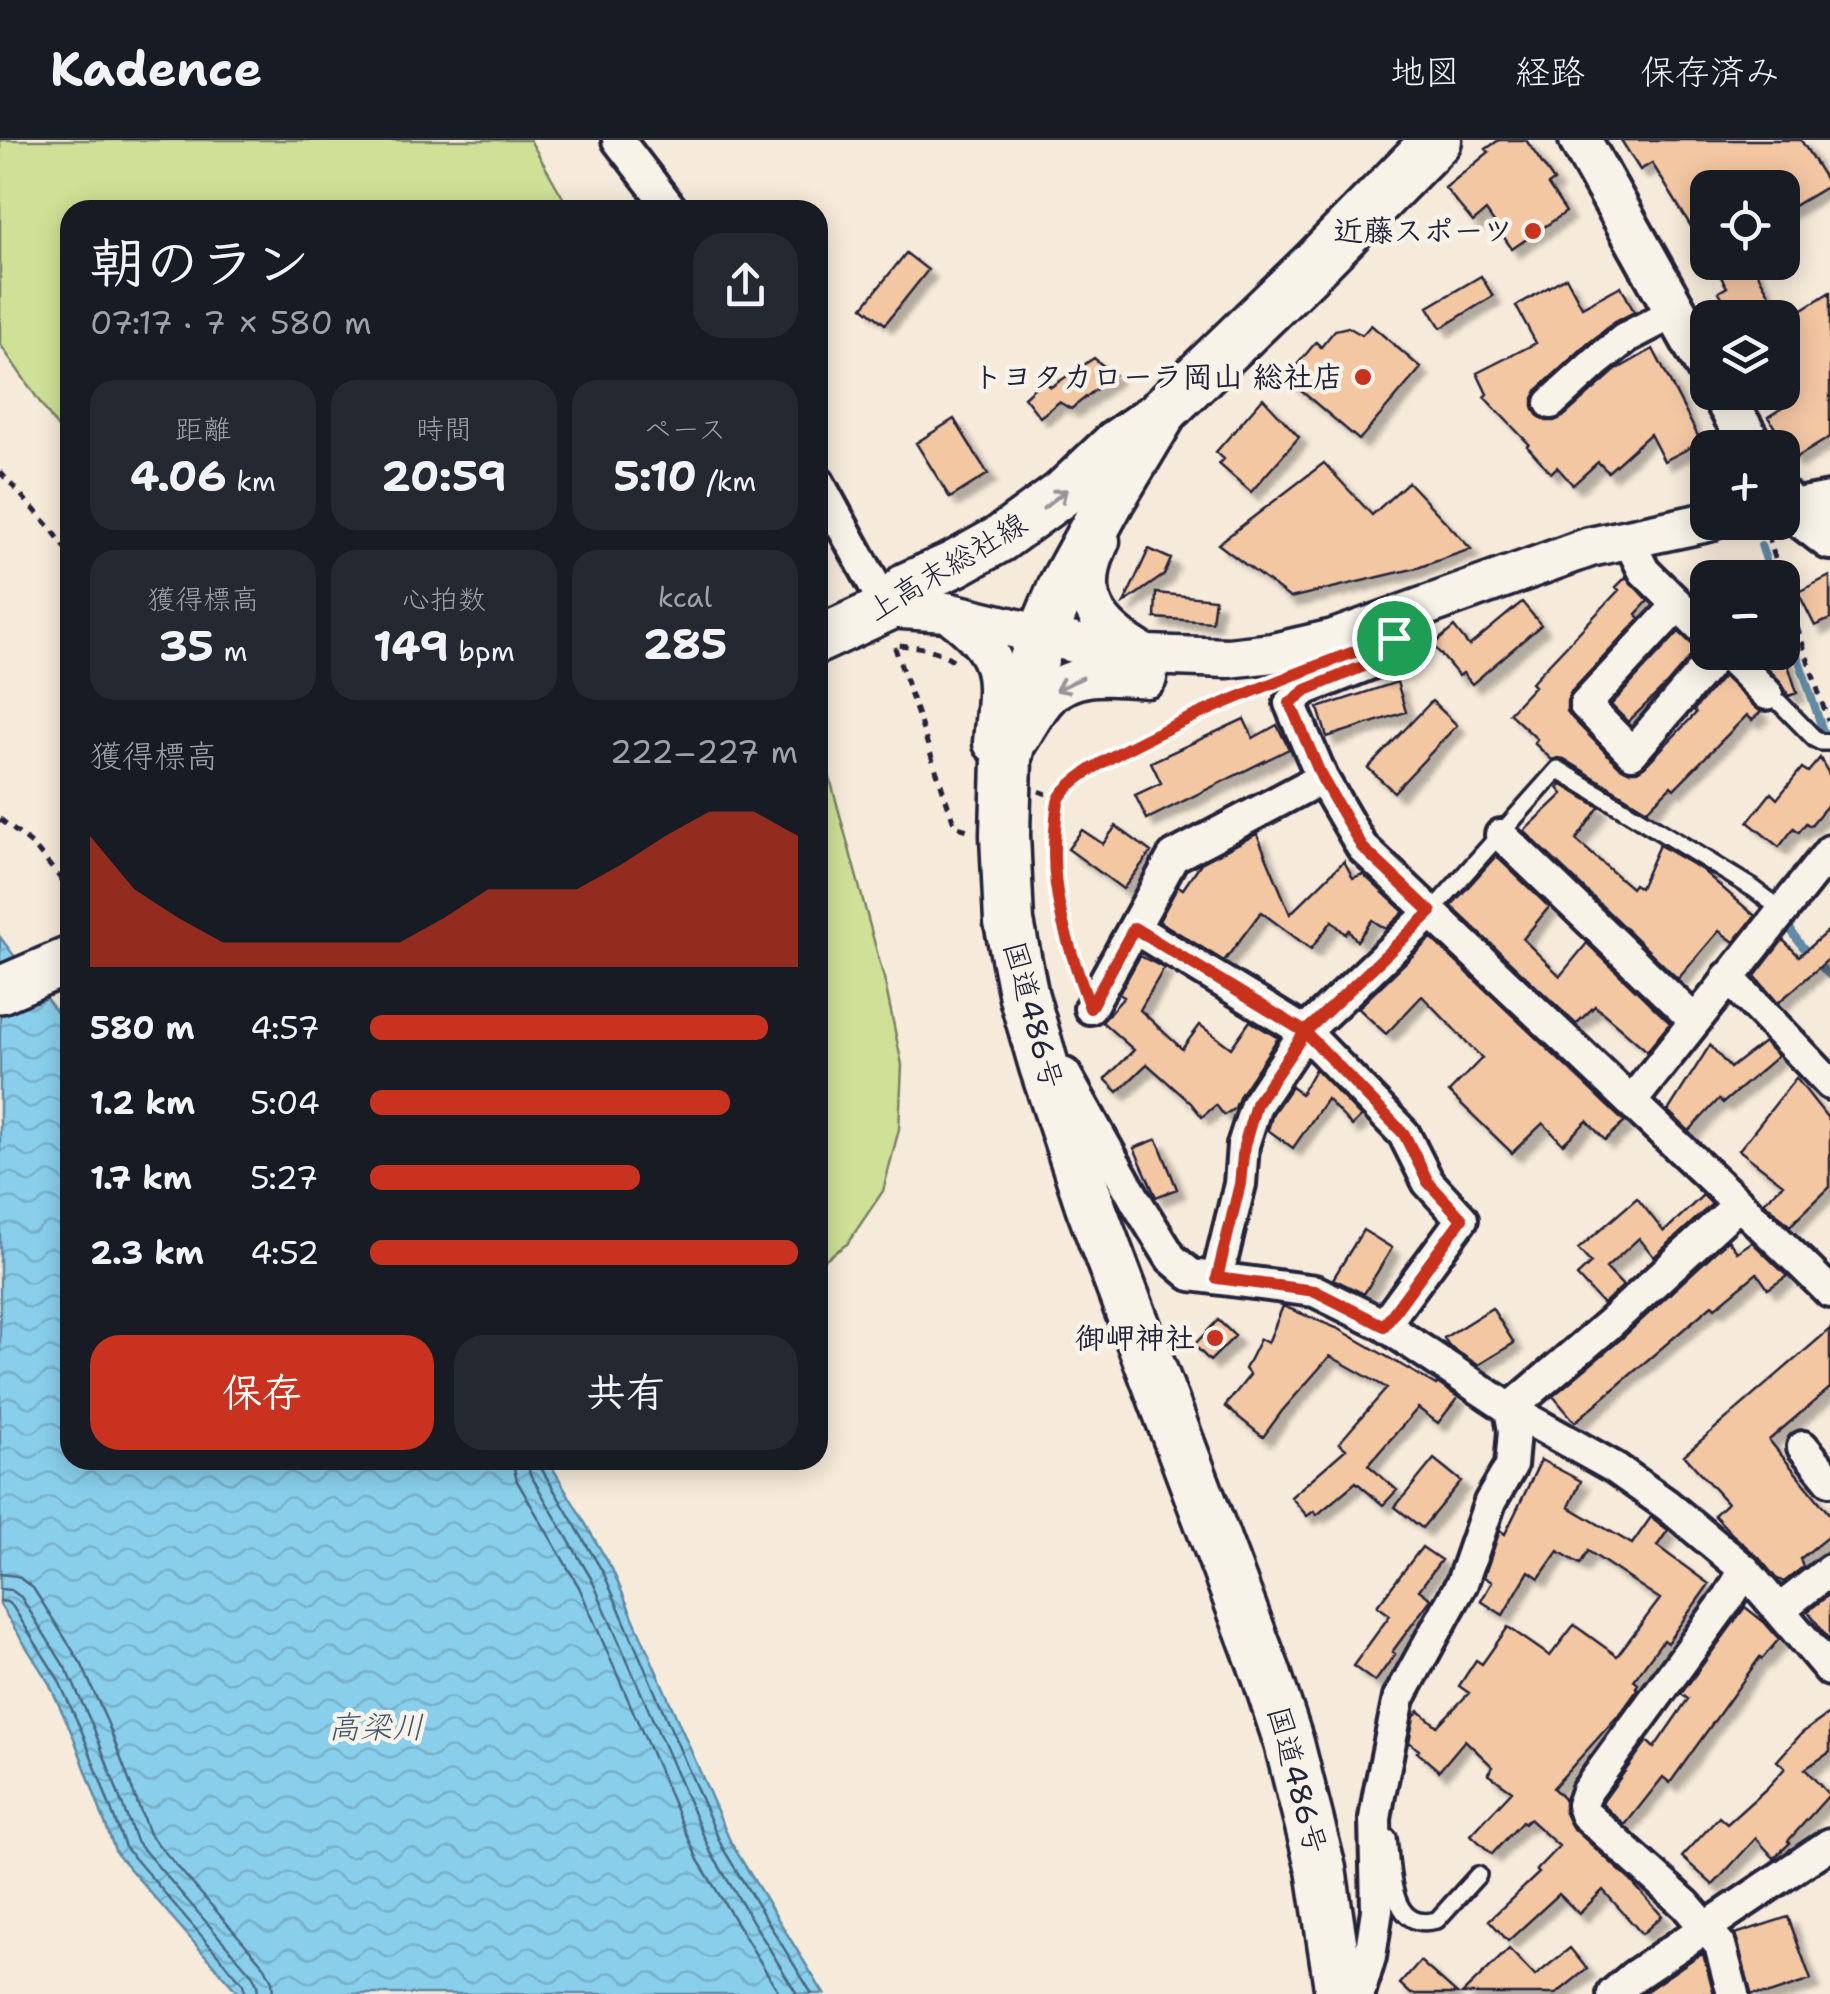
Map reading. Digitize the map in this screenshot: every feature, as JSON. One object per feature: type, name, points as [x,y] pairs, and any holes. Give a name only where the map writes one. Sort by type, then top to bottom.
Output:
[{"type":"highway","name":"国道486号","points":[[1340,1994],[1321,1869],[1289,1743],[1260,1656],[1090,1206],[1044,1066],[1009,922],[1013,800],[1022,694],[1042,636],[1064,584],[1164,410],[1436,140]]},
{"type":"main road","points":[[1580,140],[1690,337]]},
{"type":"main road","name":"上高末総社線","points":[[828,636],[887,608],[908,586],[1000,539],[1062,494],[1116,443],[1164,410]]},
{"type":"main road","points":[[1800,523],[1830,539]]},
{"type":"main road","points":[[0,990],[60,964]]},
{"type":"street","points":[[618,140],[664,200]]},
{"type":"street","points":[[1551,403],[1627,337],[1675,312]]},
{"type":"street","points":[[1800,506],[1830,498]]},
{"type":"street","points":[[828,500],[887,608],[947,612],[1120,654],[1148,657],[1228,658],[1273,653],[1398,616],[1590,547],[1690,526]]},
{"type":"street","points":[[1110,500],[1105,526],[1090,562],[1088,592],[1104,623],[1120,640],[1148,657]]},
{"type":"street","points":[[1628,540],[1644,571],[1690,616]]},
{"type":"street","points":[[1678,604],[1586,706],[1632,753],[1706,670]]},
{"type":"street","points":[[947,612],[975,632],[990,651],[997,671],[989,786],[992,800],[1013,800],[1044,700],[1062,684],[1103,675],[1181,680],[1206,675],[1228,658]]},
{"type":"street","points":[[1398,616],[1388,656],[1306,690],[1290,703],[1322,778],[1362,847],[1830,1292]]},
{"type":"street","points":[[1741,670],[1767,694]]},
{"type":"street","points":[[1090,1008],[1174,857],[1322,778]]},
{"type":"street","points":[[1501,836],[1694,1020]]},
{"type":"street","points":[[1631,1102],[1780,910],[1827,862]]},
{"type":"street","points":[[1217,1278],[1256,1104],[1305,1032],[1431,912]]},
{"type":"street","points":[[1134,928],[1305,1032],[1404,1134],[1428,1182],[1462,1219],[1384,1326]]},
{"type":"street","points":[[1728,977],[1830,1084]]},
{"type":"street","points":[[1044,1066],[1065,1074],[1171,1258],[1192,1275],[1315,1291],[1384,1326],[1510,1409],[1615,1468],[1745,1570],[1830,1670]]},
{"type":"street","points":[[1510,1409],[1738,1205]]},
{"type":"street","points":[[1359,1994],[1370,1957],[1377,1910],[1378,1795],[1399,1698],[1462,1583],[1490,1502],[1512,1466],[1514,1432],[1510,1409]]},
{"type":"street","points":[[1804,1447],[1830,1480]]},
{"type":"street","points":[[1732,1994],[1720,1945],[1686,1905],[1585,1814],[1582,1805],[1586,1792],[1730,1597],[1745,1570]]},
{"type":"street","points":[[1779,1610],[1830,1570]]},
{"type":"street","points":[[1613,1994],[1830,1844]]},
{"type":"lane","points":[[1767,694],[1814,738],[1827,738]]},
{"type":"lane","points":[[1431,912],[1558,769],[1780,910]]},
{"type":"lane","points":[[1378,1795],[1386,1820],[1396,1895],[1406,1916],[1421,1922],[1437,1920],[1478,1875]]},
{"type":"path","points":[[0,472],[60,540]]},
{"type":"path","points":[[1800,643],[1827,738]]},
{"type":"path","points":[[957,662],[919,646],[894,644],[952,820],[965,831],[1013,800],[1060,799]]},
{"type":"path","points":[[1090,1008],[1056,898],[1053,852],[1060,799],[1067,788],[1100,762],[1268,686]]},
{"type":"path","points":[[0,819],[33,844],[60,878]]},
{"type":"green space","points":[[0,140],[530,140],[564,200],[60,200],[60,431],[0,344]]},
{"type":"green space","points":[[828,771],[884,978],[902,1065],[899,1129],[883,1191],[847,1244],[828,1257]]},
{"type":"water","name":"高梁川","points":[[0,937],[60,1016],[60,1470],[554,1470],[612,1569],[731,1843],[824,1994],[239,1994],[116,1853],[74,1738],[49,1683],[0,1605]]},
{"type":"building","points":[[1499,140],[1526,140],[1554,181],[1548,185],[1566,212],[1512,249],[1486,211],[1473,222],[1445,188]]},
{"type":"building","points":[[1621,140],[1801,140],[1829,185],[1800,202],[1800,170],[1690,170],[1690,225],[1652,163],[1640,170]]},
{"type":"building","points":[[906,253],[928,270],[885,324],[863,307]]},
{"type":"building","points":[[1481,276],[1493,296],[1441,328],[1428,307]]},
{"type":"building","points":[[1566,277],[1582,307],[1621,286],[1634,312],[1585,346],[1538,389],[1533,406],[1546,421],[1563,417],[1616,370],[1653,349],[1695,430],[1690,430],[1690,448],[1664,461],[1650,434],[1608,472],[1598,462],[1573,485],[1557,467],[1551,473],[1484,397],[1487,394],[1477,373],[1536,343],[1516,306]]},
{"type":"building","points":[[1723,280],[1762,280],[1773,300],[1724,300],[1719,292],[1727,287]]},
{"type":"building","points":[[1830,292],[1830,437],[1800,455],[1800,430],[1776,430],[1768,417],[1779,410],[1800,410],[1800,311]]},
{"type":"building","points":[[1371,325],[1421,368],[1359,440],[1286,378],[1316,342],[1321,347],[1335,330],[1348,327],[1362,335]]},
{"type":"building","points":[[1094,358],[1114,375],[1071,409],[1059,402],[1040,417],[1024,397],[1043,380],[1051,387]]},
{"type":"building","points":[[1263,398],[1299,437],[1251,492],[1219,464],[1224,459],[1216,452]]},
{"type":"building","points":[[954,419],[988,474],[950,498],[916,443]]},
{"type":"building","points":[[1324,463],[1372,515],[1408,482],[1471,549],[1417,568],[1290,598],[1218,544]]},
{"type":"building","points":[[1149,549],[1171,559],[1164,575],[1124,603]]},
{"type":"building","points":[[1830,576],[1830,619],[1815,626],[1800,591]]},
{"type":"building","points":[[1626,577],[1648,601],[1636,614],[1640,618],[1567,701],[1572,718],[1619,766],[1637,771],[1645,766],[1696,713],[1694,710],[1723,676],[1761,712],[1752,720],[1747,715],[1674,789],[1671,786],[1647,810],[1564,759],[1552,760],[1534,743],[1537,739],[1509,713],[1534,686],[1531,683],[1619,590],[1616,587]]},
{"type":"building","points":[[1156,593],[1215,599],[1212,622],[1155,618]]},
{"type":"building","points":[[1522,602],[1541,625],[1472,684],[1463,673],[1459,676],[1433,645],[1454,627],[1469,646]]},
{"type":"building","points":[[1679,632],[1690,642],[1690,657],[1628,722],[1611,705]]},
{"type":"building","points":[[1769,670],[1790,670],[1797,693],[1789,696]]},
{"type":"building","points":[[1397,682],[1406,712],[1327,737],[1318,708]]},
{"type":"building","points":[[1432,701],[1457,725],[1394,792],[1368,768]]},
{"type":"building","points":[[1244,719],[1253,738],[1277,725],[1289,749],[1147,819],[1135,795],[1161,783],[1151,762]]},
{"type":"building","points":[[1820,758],[1830,776],[1830,802],[1810,826],[1806,823],[1799,832],[1794,828],[1779,847],[1748,822],[1771,793],[1777,799],[1802,768],[1808,772]]},
{"type":"building","points":[[1561,784],[1599,807],[1576,840],[1631,888],[1634,884],[1640,888],[1659,845],[1702,870],[1755,916],[1734,942],[1719,931],[1678,979],[1524,831],[1563,794],[1558,788]]},
{"type":"building","points":[[1116,826],[1151,852],[1123,889],[1068,849],[1082,830],[1103,844]]},
{"type":"building","points":[[1257,834],[1290,914],[1344,861],[1353,878],[1363,874],[1404,912],[1386,929],[1372,920],[1357,941],[1349,930],[1345,934],[1332,921],[1311,949],[1261,912],[1224,961],[1159,921],[1178,886],[1183,889],[1201,863]]},
{"type":"building","points":[[1496,856],[1549,907],[1523,939],[1560,976],[1587,943],[1670,1023],[1647,1051],[1595,1006],[1576,1024],[1451,906]]},
{"type":"building","points":[[1830,929],[1830,958],[1778,1003],[1755,976],[1783,940],[1799,956]]},
{"type":"building","points":[[1431,938],[1625,1122],[1605,1140],[1587,1121],[1563,1144],[1543,1123],[1512,1153],[1449,1092],[1482,1058],[1422,996],[1386,1034],[1358,1008]]},
{"type":"building","points":[[1140,956],[1164,968],[1140,1010],[1182,1049],[1200,1025],[1231,1048],[1250,1021],[1278,1038],[1235,1108],[1224,1115],[1216,1105],[1202,1117],[1147,1064],[1118,1092],[1105,1079],[1134,1050],[1102,1022],[1124,997],[1119,994]]},
{"type":"building","points":[[1764,1042],[1778,1056],[1723,1103],[1719,1099],[1689,1131],[1668,1111],[1710,1045],[1730,1068]]},
{"type":"building","points":[[1315,1069],[1361,1117],[1352,1126],[1327,1099],[1293,1148],[1268,1130],[1273,1113],[1291,1087],[1301,1094]]},
{"type":"building","points":[[1796,1078],[1830,1121],[1830,1187],[1790,1226],[1764,1202],[1783,1184],[1739,1150]]},
{"type":"building","points":[[1157,1139],[1177,1189],[1156,1197],[1134,1148]]},
{"type":"building","points":[[1703,1195],[1712,1204],[1654,1257],[1639,1238],[1606,1268],[1623,1286],[1603,1304],[1577,1276],[1591,1263],[1578,1249],[1637,1198],[1664,1232]]},
{"type":"building","points":[[1363,1230],[1392,1248],[1364,1294],[1333,1279]]},
{"type":"building","points":[[1728,1240],[1737,1252],[1752,1242],[1787,1276],[1768,1289],[1757,1273],[1715,1308],[1712,1305],[1575,1422],[1553,1396]]},
{"type":"building","points":[[1283,1306],[1339,1329],[1458,1397],[1438,1423],[1418,1408],[1368,1465],[1397,1490],[1383,1505],[1356,1482],[1317,1515],[1314,1511],[1307,1516],[1291,1497],[1346,1449],[1339,1443],[1387,1388],[1330,1356],[1263,1437],[1225,1406],[1250,1375],[1245,1369],[1260,1339],[1268,1343]]},
{"type":"building","points":[[1492,1308],[1514,1343],[1478,1365],[1449,1346],[1444,1338]]},
{"type":"building","points":[[1218,1320],[1235,1336],[1210,1361],[1194,1345]]},
{"type":"building","points":[[1830,1329],[1830,1388],[1769,1440],[1830,1515],[1830,1535],[1800,1559],[1803,1567],[1784,1582],[1714,1515],[1727,1503],[1684,1455]]},
{"type":"building","points":[[1434,1459],[1461,1481],[1422,1528],[1395,1507]]},
{"type":"building","points":[[1541,1460],[1581,1481],[1569,1507],[1632,1544],[1651,1517],[1668,1530],[1657,1546],[1709,1584],[1667,1643],[1663,1640],[1634,1680],[1638,1689],[1623,1710],[1553,1788],[1564,1799],[1564,1811],[1572,1827],[1630,1880],[1662,1916],[1642,1934],[1603,1890],[1579,1914],[1559,1894],[1508,1941],[1489,1920],[1539,1873],[1536,1870],[1559,1846],[1529,1819],[1492,1854],[1471,1835],[1512,1791],[1488,1774],[1493,1767],[1465,1740],[1439,1771],[1409,1742],[1419,1711],[1437,1726],[1469,1693],[1459,1686],[1476,1660],[1482,1664],[1508,1627],[1550,1656],[1574,1625],[1617,1656],[1660,1599],[1588,1551],[1580,1564],[1558,1551],[1539,1578],[1529,1571],[1503,1615],[1481,1601],[1492,1582],[1484,1577],[1499,1533],[1505,1534]]},
{"type":"building","points":[[1422,1547],[1441,1560],[1419,1590],[1431,1599],[1375,1682],[1353,1666],[1390,1615],[1377,1606]]},
{"type":"building","points":[[1830,1594],[1830,1641],[1808,1611]]},
{"type":"building","points":[[1745,1607],[1779,1639],[1760,1657],[1670,1783],[1663,1777],[1625,1825],[1602,1804],[1604,1800],[1647,1741],[1654,1748],[1688,1699],[1681,1694]]},
{"type":"building","points":[[1830,1713],[1830,1752],[1805,1769],[1829,1795],[1774,1858],[1756,1838],[1713,1885],[1682,1857],[1719,1817],[1727,1824],[1767,1788],[1785,1768],[1777,1761],[1802,1733]]},
{"type":"building","points":[[1788,1917],[1811,1980],[1769,1994],[1751,1994],[1735,1934]]},
{"type":"building","points":[[1570,1948],[1587,1969],[1556,1994],[1462,1994],[1509,1949],[1535,1976]]},
{"type":"building","points":[[1703,1954],[1714,1994],[1642,1994],[1696,1957]]},
{"type":"building","points":[[1420,1961],[1457,1994],[1411,1994],[1400,1984]]},
{"type":"waterway","points":[[1761,545],[1766,560]]},
{"type":"waterway","points":[[1800,663],[1827,743]]},
{"type":"waterway","points":[[1785,918],[1799,942],[1830,976]]},
{"type":"place","name":"近藤スポーツ","points":[[1533,231]]},
{"type":"place","name":"トヨタカローラ岡山 総社店","points":[[1363,377]]},
{"type":"place","name":"御岬神社","points":[[1215,1338]]},
{"type":"route","points":[[1394,638],[1283,679],[1100,762],[1067,788],[1060,799],[1053,852],[1056,898],[1090,1008],[1134,928],[1305,1032],[1404,1134],[1428,1182],[1462,1219],[1384,1326],[1315,1291],[1217,1278],[1256,1104],[1305,1032],[1431,912],[1362,847],[1322,778],[1290,703],[1306,690],[1388,656],[1394,638]]}]
